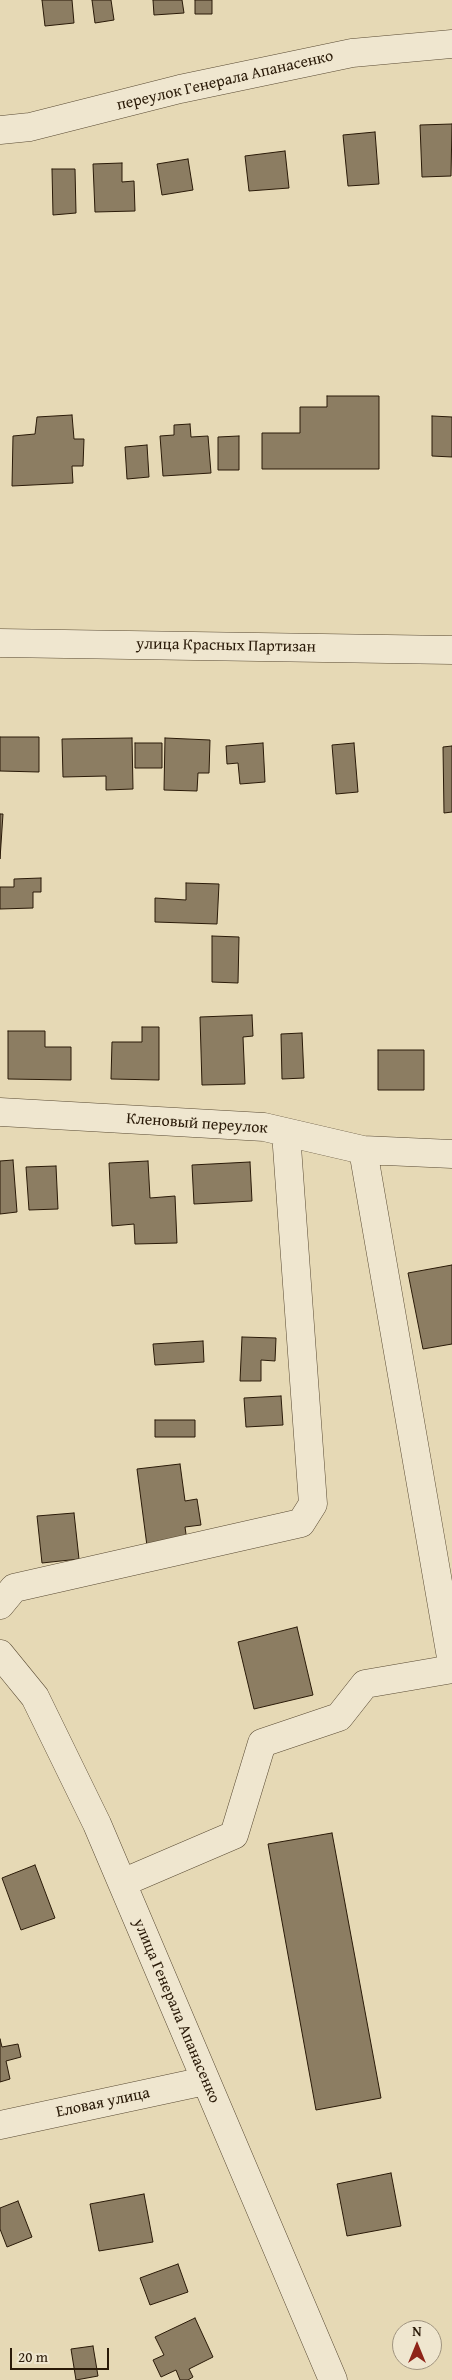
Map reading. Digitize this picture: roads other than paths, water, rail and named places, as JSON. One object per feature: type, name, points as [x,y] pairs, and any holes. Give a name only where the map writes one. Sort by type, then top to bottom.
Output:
[{"type":"street","name":"переулок Генерала Апанасенко","points":[[0,130],[30,127],[180,89],[352,53],[452,44]]},
{"type":"street","name":"улица Красных Партизан","points":[[0,643],[452,650]]},
{"type":"street","name":"Кленовый переулок","points":[[0,1112],[264,1127],[363,1150],[452,1154]]},
{"type":"street","points":[[0,1605],[14,1588],[301,1523],[313,1504],[286,1133]]},
{"type":"street","points":[[122,1883],[234,1835],[262,1743],[339,1716],[365,1684],[451,1656],[363,1150]]},
{"type":"street","name":"улица Генерала Апанасенко","points":[[0,1654],[36,1697],[98,1824],[333,2380]]},
{"type":"street","name":"Еловая улица","points":[[0,2125],[205,2081]]}]
